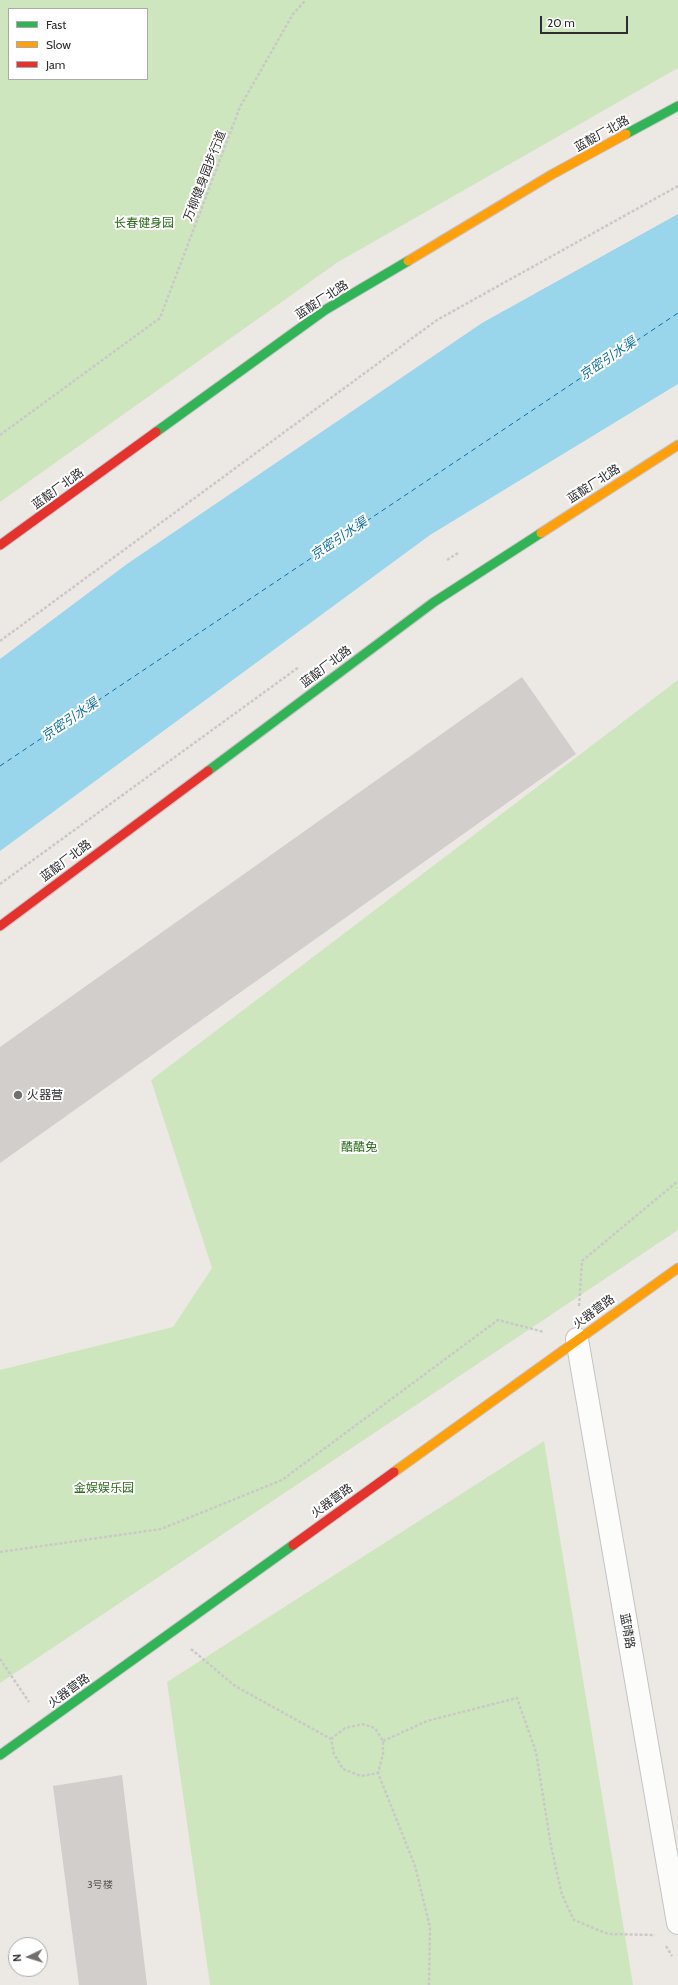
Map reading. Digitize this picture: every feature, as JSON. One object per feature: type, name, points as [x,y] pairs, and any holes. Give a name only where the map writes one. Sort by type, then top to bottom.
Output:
[{"type":"main road","name":"蓝靛厂北路","points":[[0,546],[325,310],[551,175],[678,106]]},
{"type":"main road","name":"蓝靛厂北路","points":[[0,926],[434,602],[678,445]]},
{"type":"main road","name":"火器营路","points":[[0,1755],[577,1339],[678,1268]]},
{"type":"street","name":"蓝晴路","points":[[577,1339],[678,1922]]},
{"type":"path","name":"万柳健身园步行道","points":[[0,435],[160,318],[240,107],[293,14],[306,0]]},
{"type":"path","points":[[0,641],[436,320],[678,186]]},
{"type":"path","points":[[0,1552],[161,1529],[282,1480],[498,1320],[577,1339],[582,1261],[678,1181]]},
{"type":"path","points":[[173,1630],[194,1652],[235,1686],[332,1739]]},
{"type":"path","points":[[0,1659],[44,1724]]},
{"type":"path","points":[[383,1741],[428,1721],[517,1698],[536,1752],[562,1895],[574,1920],[608,1934],[660,1936]]},
{"type":"path","points":[[332,1739],[345,1728],[362,1724],[375,1728],[383,1741],[383,1754],[378,1773],[415,1866],[430,1927],[429,1985]]},
{"type":"path","points":[[332,1739],[334,1754],[343,1769],[361,1776],[378,1773]]},
{"type":"path","points":[[664,1943],[672,1956]]},
{"type":"green space","name":"长春健身园","points":[[0,0],[678,0],[678,68],[338,262],[0,502]]},
{"type":"green space","name":"酷酷兔","points":[[678,680],[678,1230],[0,1683],[0,1370],[173,1327],[212,1268],[151,1080]]},
{"type":"green space","points":[[544,1441],[633,1985],[210,1985],[167,1682]]},
{"type":"water","name":"京密引水渠","points":[[678,214],[678,384],[430,535],[0,851],[0,659],[127,564],[482,323]]},
{"type":"building","points":[[522,677],[576,754],[0,1163],[0,1047]]},
{"type":"building","points":[[122,1775],[147,1985],[79,1985],[53,1786]]},
{"type":"ferry route","points":[[0,766],[678,313]]},
{"type":"traffic: fast","points":[[626,134],[678,106]]},
{"type":"traffic: fast","points":[[156,432],[325,310],[408,261]]},
{"type":"traffic: fast","points":[[208,771],[434,602],[541,533]]},
{"type":"traffic: fast","points":[[0,1755],[293,1545]]},
{"type":"traffic: slow","points":[[408,261],[551,175],[626,134]]},
{"type":"traffic: slow","points":[[541,533],[678,445]]},
{"type":"traffic: slow","points":[[394,1472],[678,1268]]},
{"type":"traffic: jam","points":[[0,545],[156,432]]},
{"type":"traffic: jam","points":[[0,926],[208,771]]},
{"type":"traffic: jam","points":[[293,1545],[394,1472]]},
{"type":"place","name":"火器营","points":[[18,1095]]},
{"type":"park label","name":"金娱娱乐园","points":[[104,1488]]}]
